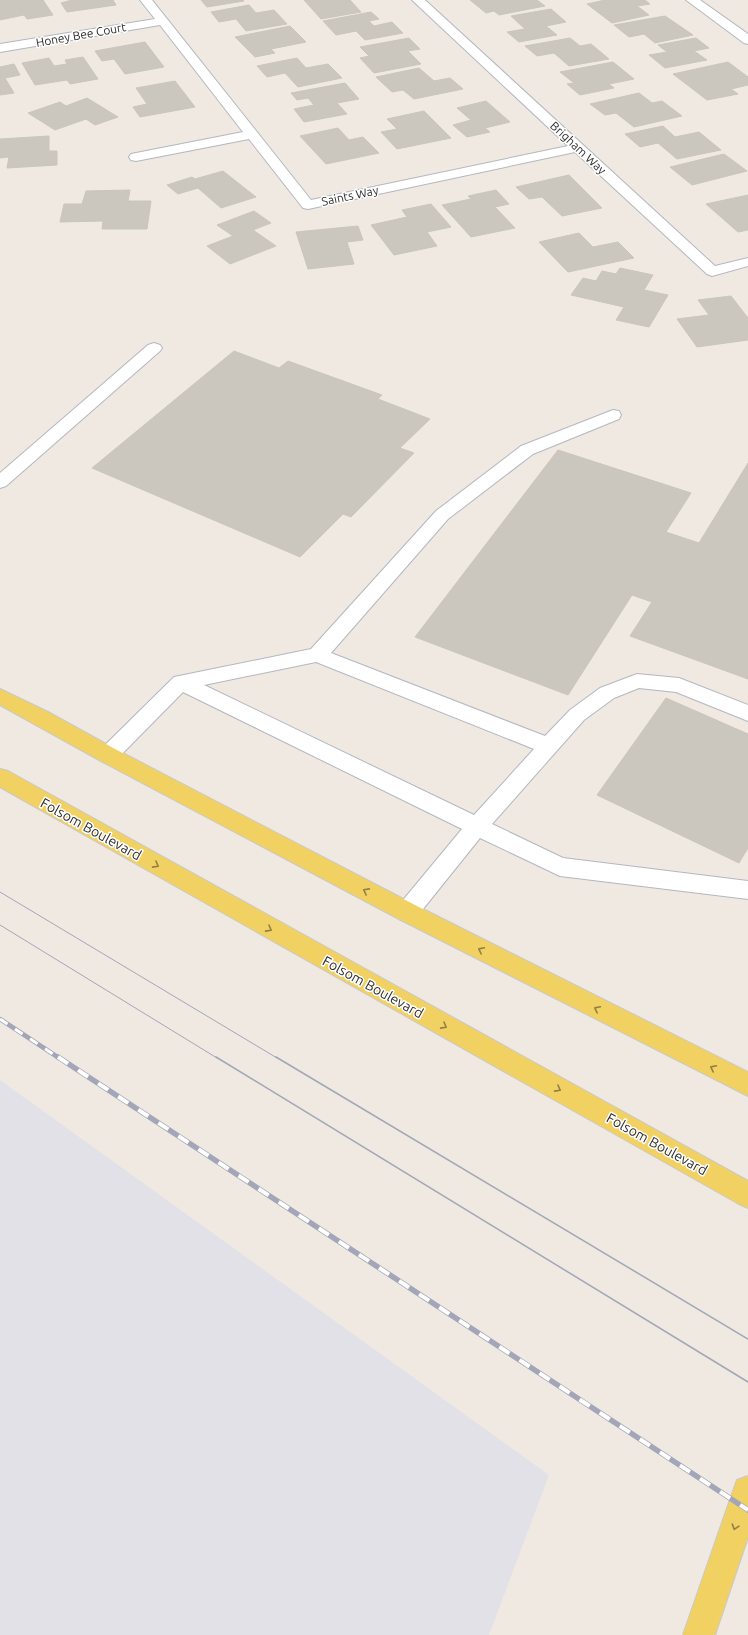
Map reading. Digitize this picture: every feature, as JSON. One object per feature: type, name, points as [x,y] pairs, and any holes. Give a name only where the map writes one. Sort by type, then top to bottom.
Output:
[{"type":"main road","points":[[0,696],[41,717],[108,755],[407,912],[748,1085]]},
{"type":"main road","name":"Folsom Boulevard","points":[[0,777],[331,964],[748,1195]]},
{"type":"main road","points":[[699,1635],[748,1491]]},
{"type":"street","name":"Saints Way","points":[[146,0],[308,205],[577,148]]},
{"type":"street","name":"Brigham Way","points":[[418,0],[712,271],[748,262]]},
{"type":"street","points":[[692,0],[748,40]]},
{"type":"street","name":"Honey Bee Court","points":[[0,48],[163,21]]},
{"type":"street","points":[[136,157],[252,134]]},
{"type":"street","points":[[0,482],[154,348]]},
{"type":"street","points":[[317,655],[442,515],[527,450],[613,415]]},
{"type":"street","points":[[108,755],[180,682],[317,655],[549,746]]},
{"type":"street","points":[[407,912],[477,826],[577,714],[607,693],[637,681],[679,686],[748,713]]},
{"type":"street","points":[[180,682],[477,826],[560,868],[748,890]]},
{"type":"shaded area","points":[[0,1080],[549,1475],[489,1635],[0,1635]]},
{"type":"building","points":[[0,0],[43,0],[53,15],[27,19],[24,15],[0,20]]},
{"type":"building","points":[[72,0],[113,0],[116,5],[67,12],[61,3]]},
{"type":"building","points":[[201,0],[243,0],[244,1],[207,7]]},
{"type":"building","points":[[304,0],[350,0],[361,12],[321,19]]},
{"type":"building","points":[[470,0],[537,0],[545,6],[499,15],[494,11],[486,13]]},
{"type":"building","points":[[605,0],[645,0],[650,4],[637,6],[649,15],[612,23],[587,4]]},
{"type":"building","points":[[249,5],[256,13],[274,10],[287,24],[246,31],[236,19],[219,22],[211,12]]},
{"type":"building","points":[[551,9],[566,22],[546,26],[557,35],[519,42],[507,32],[525,29],[511,16]]},
{"type":"building","points":[[371,12],[379,19],[369,21],[374,26],[392,22],[403,33],[365,40],[356,31],[336,35],[323,21]]},
{"type":"building","points":[[665,16],[693,35],[655,43],[644,34],[629,37],[614,25]]},
{"type":"building","points":[[290,26],[306,42],[271,49],[275,53],[255,57],[235,37]]},
{"type":"building","points":[[409,38],[420,49],[408,51],[421,64],[374,73],[360,58],[369,56],[360,47]]},
{"type":"building","points":[[570,38],[580,46],[591,44],[609,59],[569,66],[554,53],[537,56],[525,46]]},
{"type":"building","points":[[696,38],[709,48],[694,51],[707,60],[665,68],[649,55],[667,52],[658,45]]},
{"type":"building","points":[[145,42],[164,67],[125,74],[114,59],[102,61],[95,51]]},
{"type":"building","points":[[83,57],[98,79],[70,84],[67,80],[35,85],[22,63],[49,58],[54,66],[67,64],[65,60]]},
{"type":"building","points":[[297,58],[306,68],[328,64],[342,78],[298,87],[285,73],[267,77],[257,66]]},
{"type":"building","points":[[613,62],[634,79],[609,84],[614,88],[580,95],[567,84],[574,83],[560,72]]},
{"type":"building","points":[[728,62],[748,77],[748,85],[731,89],[738,94],[707,100],[673,74]]},
{"type":"building","points":[[14,64],[20,75],[5,78],[14,93],[0,95],[0,67]]},
{"type":"building","points":[[419,68],[434,81],[450,78],[463,89],[414,99],[403,90],[392,92],[376,77]]},
{"type":"building","points":[[175,81],[195,107],[140,117],[133,107],[147,104],[136,88]]},
{"type":"building","points":[[345,83],[359,99],[337,103],[347,114],[304,122],[294,109],[314,105],[308,98],[297,100],[291,93]]},
{"type":"building","points":[[639,93],[652,103],[662,101],[682,116],[634,127],[616,113],[605,115],[590,104]]},
{"type":"building","points":[[87,98],[118,117],[95,125],[86,119],[55,130],[28,113],[60,102],[66,106]]},
{"type":"building","points":[[486,101],[510,122],[485,128],[490,132],[467,137],[453,125],[471,120],[457,108]]},
{"type":"building","points":[[424,111],[451,138],[397,149],[381,132],[397,129],[387,119]]},
{"type":"building","points":[[663,126],[675,137],[699,132],[721,150],[677,159],[658,143],[640,147],[625,134]]},
{"type":"building","points":[[338,128],[349,140],[363,137],[379,153],[326,164],[300,136]]},
{"type":"building","points":[[49,136],[49,151],[57,151],[57,165],[7,168],[9,157],[0,158],[0,139]]},
{"type":"building","points":[[724,154],[747,171],[692,185],[670,167]]},
{"type":"building","points":[[223,171],[256,197],[221,208],[198,188],[178,194],[167,185],[192,177],[195,179]]},
{"type":"building","points":[[569,175],[602,208],[562,216],[542,197],[529,199],[516,187]]},
{"type":"building","points":[[130,190],[128,201],[151,201],[147,229],[102,229],[103,221],[60,222],[64,204],[82,204],[86,191]]},
{"type":"building","points":[[496,190],[509,204],[495,207],[515,228],[471,237],[442,205],[471,199],[468,196]]},
{"type":"building","points":[[748,195],[748,230],[738,232],[706,204]]},
{"type":"building","points":[[431,204],[451,227],[427,232],[437,246],[394,255],[371,225],[407,217],[402,210]]},
{"type":"building","points":[[254,211],[271,223],[253,230],[276,246],[230,264],[207,246],[233,236],[217,225]]},
{"type":"building","points":[[358,226],[363,240],[347,242],[354,264],[308,269],[296,232]]},
{"type":"building","points":[[579,233],[593,247],[618,242],[634,258],[568,272],[539,242]]},
{"type":"building","points":[[620,268],[653,275],[644,290],[668,295],[649,327],[616,320],[624,307],[571,295],[583,278],[596,281],[602,271],[616,274]]},
{"type":"building","points":[[731,296],[748,318],[748,340],[697,347],[677,319],[709,315],[698,300]]},
{"type":"building","points":[[234,351],[279,368],[288,361],[382,395],[378,399],[430,419],[400,448],[414,453],[351,517],[343,514],[300,557],[92,468]]},
{"type":"building","points":[[558,450],[691,493],[666,532],[699,543],[748,463],[748,679],[630,636],[652,602],[632,595],[568,695],[415,637]]},
{"type":"building","points":[[666,698],[748,734],[748,848],[739,863],[597,795]]},
{"type":"tram line","points":[[0,892],[277,1058]]},
{"type":"tram line","points":[[0,925],[217,1058]]},
{"type":"tram line","points":[[216,1057],[748,1382]]},
{"type":"tram line","points":[[276,1057],[748,1339]]},
{"type":"railway","points":[[0,1019],[59,1058]]},
{"type":"railway","points":[[58,1057],[748,1510]]}]
